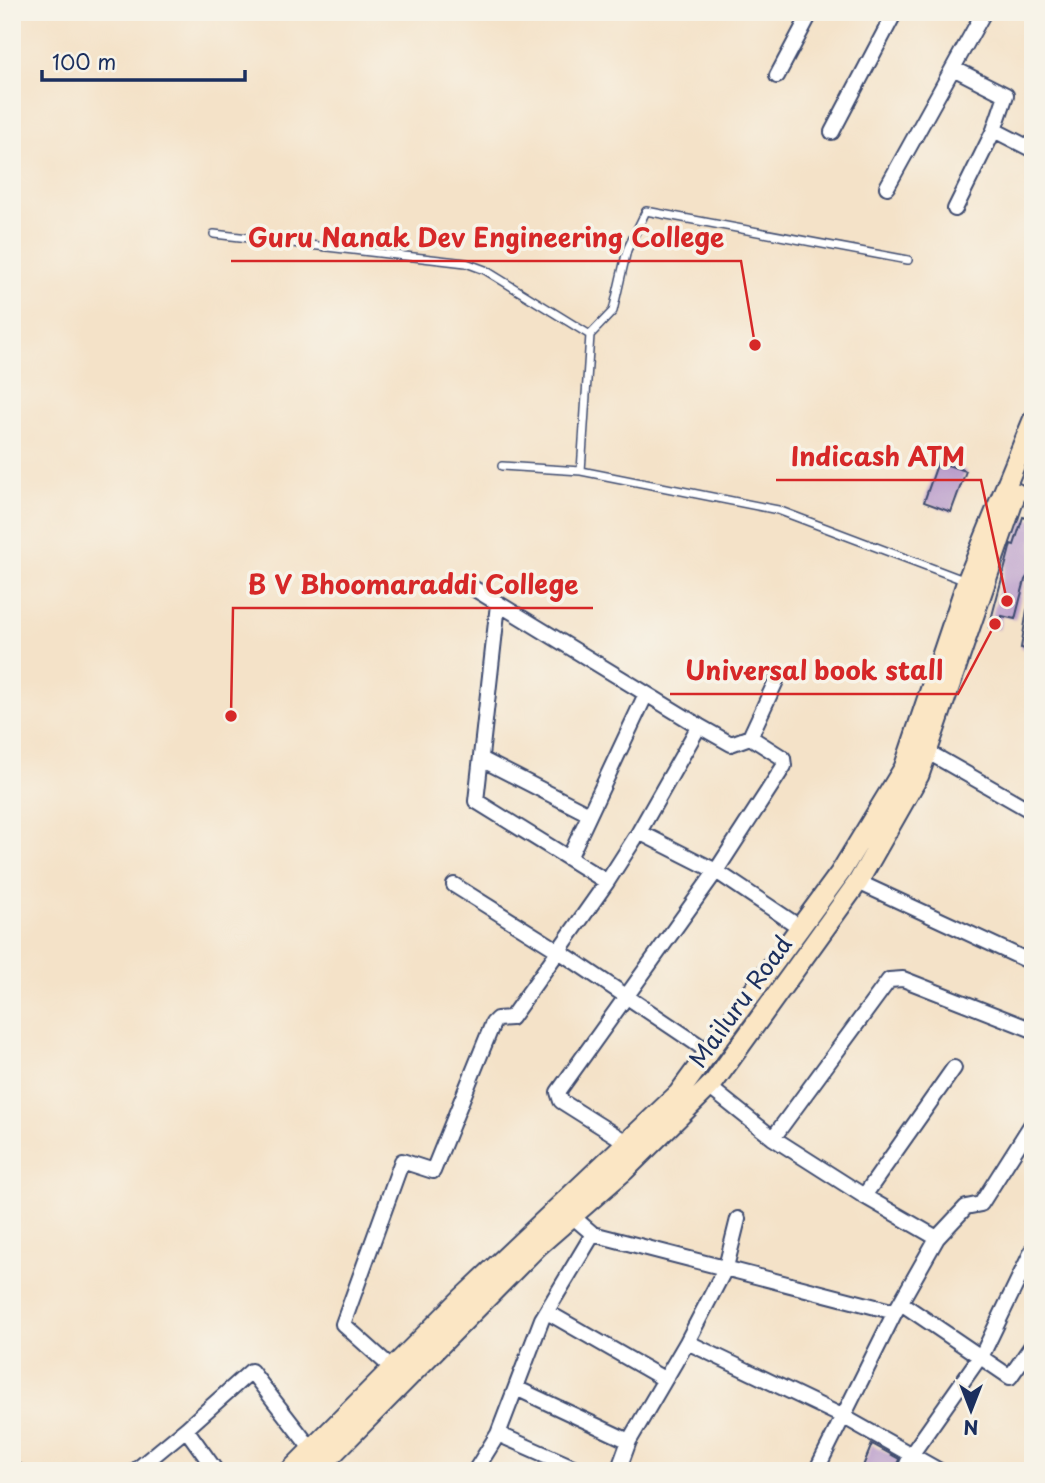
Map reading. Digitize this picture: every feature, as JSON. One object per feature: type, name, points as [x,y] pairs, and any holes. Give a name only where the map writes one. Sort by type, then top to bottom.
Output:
[{"type":"street","points":[[777,76],[811,12]]},
{"type":"street","points":[[832,132],[895,12]]},
{"type":"street","points":[[887,187],[984,12]]},
{"type":"street","points":[[953,68],[1005,93],[1006,98],[994,130],[955,209]]},
{"type":"street","points":[[994,130],[1033,150]]},
{"type":"street","points":[[290,1471],[461,1299],[678,1094],[845,866],[904,768],[975,583],[1033,420]]},
{"type":"street","name":"Mailuru Road","points":[[316,1471],[539,1245],[625,1170],[709,1087],[859,883],[907,800],[928,752],[975,583],[1033,446]]},
{"type":"street","points":[[473,588],[732,744],[750,737],[776,681]]},
{"type":"street","points":[[498,604],[476,801],[607,882]]},
{"type":"street","points":[[569,858],[646,694]]},
{"type":"street","points":[[392,1368],[343,1324],[401,1161],[433,1171],[493,1023],[497,1019],[511,1018],[607,882],[639,832],[699,726]]},
{"type":"street","points":[[626,1142],[561,1101],[558,1095],[625,996],[716,871],[784,766],[783,758],[750,737]]},
{"type":"street","points":[[928,752],[1033,811]]},
{"type":"street","points":[[481,759],[589,814]]},
{"type":"street","points":[[639,832],[716,871],[801,928]]},
{"type":"street","points":[[859,883],[1033,963]]},
{"type":"street","points":[[454,885],[559,951],[709,1052]]},
{"type":"street","points":[[773,1138],[889,980],[902,979],[1033,1030]]},
{"type":"street","points":[[864,1196],[954,1068]]},
{"type":"street","points":[[709,1087],[773,1138],[864,1196],[937,1238]]},
{"type":"street","points":[[816,1471],[898,1307],[937,1238],[966,1207],[981,1204],[1033,1122]]},
{"type":"street","points":[[572,1216],[593,1234],[898,1307],[1010,1377],[1033,1344]]},
{"type":"street","points":[[618,1471],[629,1441],[687,1342],[726,1267],[738,1219]]},
{"type":"street","points":[[475,1471],[498,1434],[547,1312],[593,1234]]},
{"type":"street","points":[[904,1471],[911,1455],[979,1357],[1033,1249]]},
{"type":"street","points":[[547,1312],[664,1379]]},
{"type":"street","points":[[687,1342],[844,1417],[940,1471]]},
{"type":"street","points":[[135,1471],[251,1371],[312,1450]]},
{"type":"street","points":[[516,1388],[629,1441]]},
{"type":"street","points":[[186,1429],[216,1471]]},
{"type":"street","points":[[498,1434],[582,1471]]},
{"type":"lane","points":[[581,471],[590,335],[613,311],[627,250],[646,211],[908,260]]},
{"type":"lane","points":[[214,234],[466,263],[485,270],[590,335]]},
{"type":"lane","points":[[502,466],[581,471],[778,510],[975,583]]},
{"type":"building","points":[[938,462],[966,471],[951,512],[924,502]]},
{"type":"building","points":[[1023,517],[1033,520],[1033,579],[1027,577],[1025,580],[1015,619],[1002,616],[999,630],[989,627],[1011,544],[1014,545]]},
{"type":"building","points":[[1027,610],[1033,611],[1033,651],[1021,648]]},
{"type":"building","points":[[872,1444],[899,1459],[895,1471],[861,1471]]},
{"type":"place","name":"Guru Nanak Dev Engineering College","points":[[755,345]]},
{"type":"place","name":"Indicash ATM","points":[[1007,601]]},
{"type":"place","name":"Universal book stall","points":[[995,624]]},
{"type":"place","name":"B V Bhoomaraddi College","points":[[231,716]]}]
